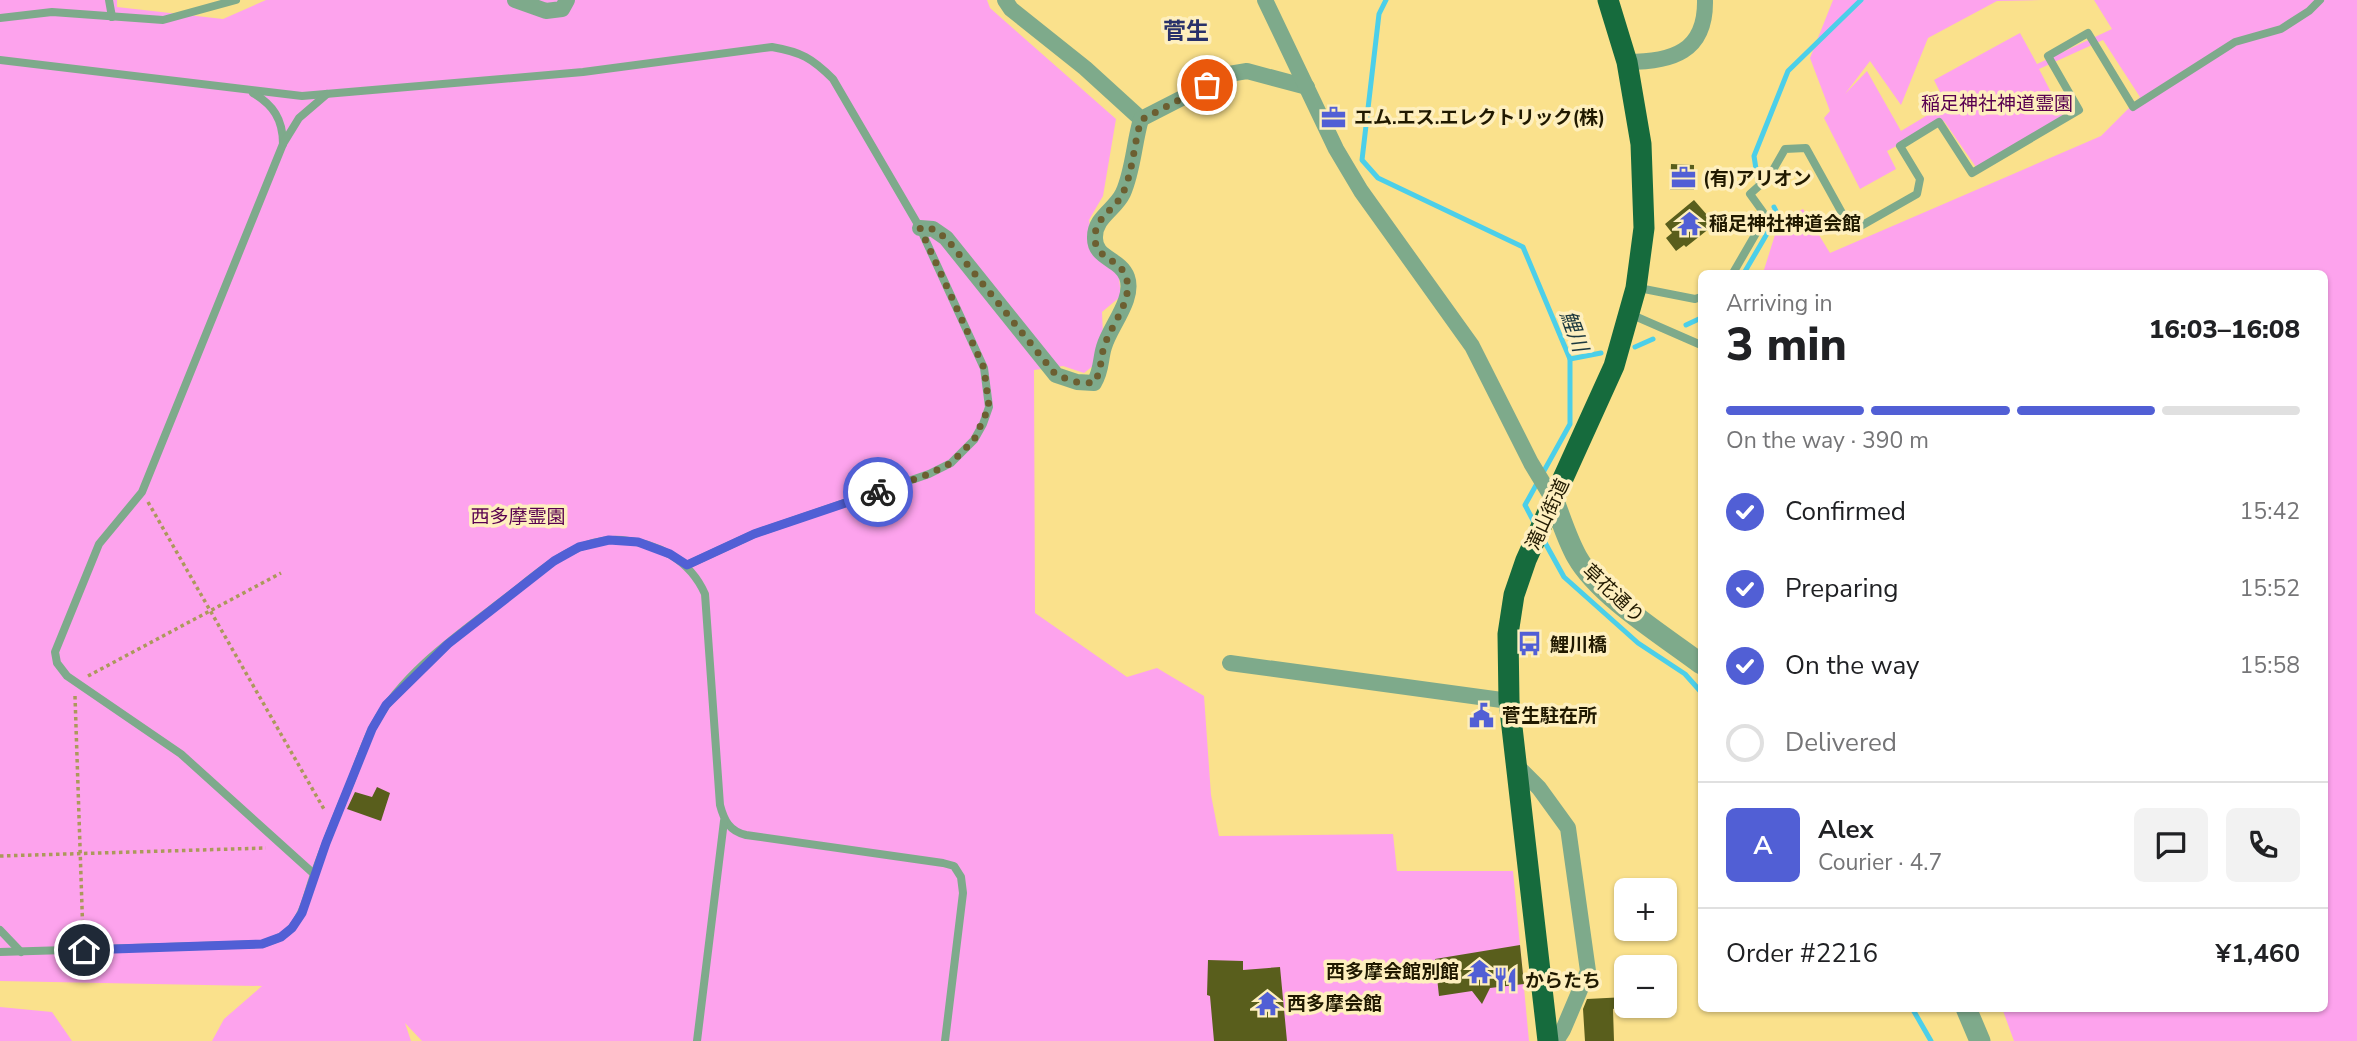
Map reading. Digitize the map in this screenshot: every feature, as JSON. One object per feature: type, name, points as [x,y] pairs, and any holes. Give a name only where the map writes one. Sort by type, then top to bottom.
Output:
[{"type":"highway","name":"滝山街道","points":[[1548,1041],[1509,701],[1508,634],[1514,595],[1548,500],[1614,366],[1636,288],[1644,228],[1642,144],[1627,62],[1608,0]]},
{"type":"street","points":[[515,0],[546,11],[562,9],[567,0]]},
{"type":"street","points":[[1005,0],[1011,9],[1084,68],[1141,120]]},
{"type":"street","points":[[1265,0],[1336,149],[1361,191],[1472,346],[1548,500]]},
{"type":"street","points":[[1627,62],[1649,62],[1676,56],[1694,41],[1706,20],[1705,0]]},
{"type":"street","points":[[920,228],[933,229],[946,238],[1056,375],[1077,382],[1094,383],[1101,371],[1103,348],[1126,299],[1128,278],[1121,268],[1098,251],[1094,239],[1097,223],[1117,203],[1124,191],[1141,120],[1229,74],[1247,71],[1307,87]]},
{"type":"street","name":"草花通り","points":[[1548,500],[1588,574],[1698,662]]},
{"type":"street","points":[[1230,663],[1509,701]]},
{"type":"street","points":[[1518,767],[1539,788],[1569,828],[1588,971],[1556,1041]]},
{"type":"street","points":[[1968,1012],[1980,1041]]},
{"type":"lane","points":[[109,0],[112,17]]},
{"type":"lane","points":[[0,19],[52,12],[163,20],[197,13],[236,0]]},
{"type":"lane","points":[[1734,270],[1762,223],[1763,212],[1750,194],[1769,177],[1785,149],[1806,148],[1852,231],[1917,194],[1920,179],[1900,146],[1939,122],[1972,173],[2079,110],[2048,56],[2088,33],[2133,107],[2235,42],[2281,29],[2320,0]]},
{"type":"lane","points":[[0,60],[302,96],[583,72],[772,47],[793,51],[814,60],[833,79],[920,228],[984,368],[989,407],[974,440],[951,463],[929,474],[754,534],[687,565]]},
{"type":"lane","points":[[250,91],[269,102],[278,116],[283,132],[283,144]]},
{"type":"lane","points":[[314,874],[181,754],[67,676],[57,663],[55,652],[99,544],[142,492],[283,144],[299,118],[327,94]]},
{"type":"lane","points":[[1636,288],[1698,298]]},
{"type":"lane","points":[[1630,314],[1698,344]]},
{"type":"lane","points":[[0,952],[262,944],[281,937],[292,928],[302,913],[333,825],[372,729],[386,705],[448,644],[554,561],[579,547],[609,540],[638,542],[670,554],[687,565],[698,578],[705,594],[720,805],[724,821],[697,1041]]},
{"type":"lane","points":[[724,821],[737,833],[746,835],[954,866],[961,877],[962,893],[945,1041]]},
{"type":"lane","points":[[0,930],[21,952]]},
{"type":"path","points":[[142,492],[333,825]]},
{"type":"path","points":[[84,950],[75,691],[86,677],[281,573]]},
{"type":"path","points":[[0,856],[282,847]]},
{"type":"green space","name":"西多摩霊園","points":[[0,0],[117,0],[117,7],[223,19],[266,0],[987,0],[990,8],[1116,119],[1103,196],[1089,220],[1095,253],[1118,269],[1121,296],[1102,312],[1103,335],[1098,362],[1084,373],[1063,366],[1034,370],[1035,613],[1127,677],[1157,668],[1204,696],[1211,795],[1219,836],[1393,834],[1397,871],[1513,871],[1529,1041],[422,1041],[405,1023],[411,1041],[212,1041],[224,1019],[262,986],[0,981]]},
{"type":"green space","name":"稲足神社神道霊園","points":[[1833,0],[2041,0],[1997,1],[1928,38],[1901,105],[1870,61],[1845,94],[1867,71],[1901,131],[1946,104],[1934,80],[2020,33],[2037,64],[2112,29],[2094,0],[2357,0],[2357,1041],[2014,1041],[2003,1012],[2328,1012],[2328,270],[1764,270],[1779,222],[1803,209],[1830,253],[2101,136],[2140,97],[2103,40],[2039,69],[2066,121],[1978,170],[1944,121],[1887,151],[1896,169],[1860,189],[1824,118],[1830,111],[1810,58]]},
{"type":"green space","points":[[0,1007],[52,1012],[72,1041],[0,1041]]},
{"type":"building","points":[[1671,164],[1694,165],[1694,190],[1670,190]]},
{"type":"building","points":[[1694,200],[1715,224],[1686,247],[1684,245],[1676,251],[1666,238],[1672,233],[1665,224]]},
{"type":"building","points":[[377,787],[390,793],[381,821],[347,809],[355,792],[372,797]]},
{"type":"building","name":"西多摩会館別館","points":[[1520,945],[1524,984],[1490,988],[1482,1004],[1472,991],[1439,996],[1435,959]]},
{"type":"building","name":"西多摩会館","points":[[1208,960],[1243,961],[1243,970],[1280,967],[1287,1041],[1214,1041],[1210,996],[1207,995]]},
{"type":"building","points":[[1614,998],[1614,1041],[1585,1041],[1583,1009],[1587,999]]},
{"type":"waterway","name":"鯉川","points":[[1386,0],[1379,14],[1362,160],[1378,178],[1523,247],[1570,359],[1570,424],[1525,505],[1535,524]]},
{"type":"waterway","points":[[1758,182],[1754,156],[1788,71],[1861,0]]},
{"type":"waterway","points":[[1746,270],[1778,215],[1774,207]]},
{"type":"waterway","points":[[1686,325],[1698,319]]},
{"type":"waterway","points":[[1635,347],[1653,339]]},
{"type":"waterway","points":[[1570,359],[1601,353]]},
{"type":"waterway","name":"鯉川","points":[[1543,539],[1564,577],[1638,643],[1685,674],[1698,689]]},
{"type":"waterway","name":"鯉川","points":[[1914,1012],[1931,1041]]},
{"type":"way so far","points":[[878,492],[929,474],[951,463],[974,440],[984,424],[989,407],[984,368],[920,228],[933,229],[946,238],[1056,375],[1077,382],[1094,383],[1101,371],[1103,348],[1126,299],[1128,278],[1121,268],[1098,251],[1094,239],[1097,223],[1117,203],[1124,191],[1141,120],[1207,85]]},
{"type":"place","name":"エム.エス.エレクトリック(株)","points":[[1334,117]]},
{"type":"place","name":"(有)アリオン","points":[[1683,178]]},
{"type":"place","name":"稲足神社神道会館","points":[[1689,223]]},
{"type":"place","name":"鯉川橋","points":[[1530,644]]},
{"type":"place","name":"菅生駐在所","points":[[1482,715]]},
{"type":"place","name":"西多摩会館別館","points":[[1479,971]]},
{"type":"place","name":"からたち","points":[[1505,980]]},
{"type":"place","name":"西多摩会館","points":[[1267,1003]]},
{"type":"district","name":"菅生","points":[[1186,31]]},
{"type":"route","points":[[84,950],[262,944],[281,937],[292,928],[302,913],[326,843],[372,729],[386,705],[448,644],[554,561],[579,547],[609,540],[638,542],[670,554],[687,565],[754,534],[878,492]]}]
